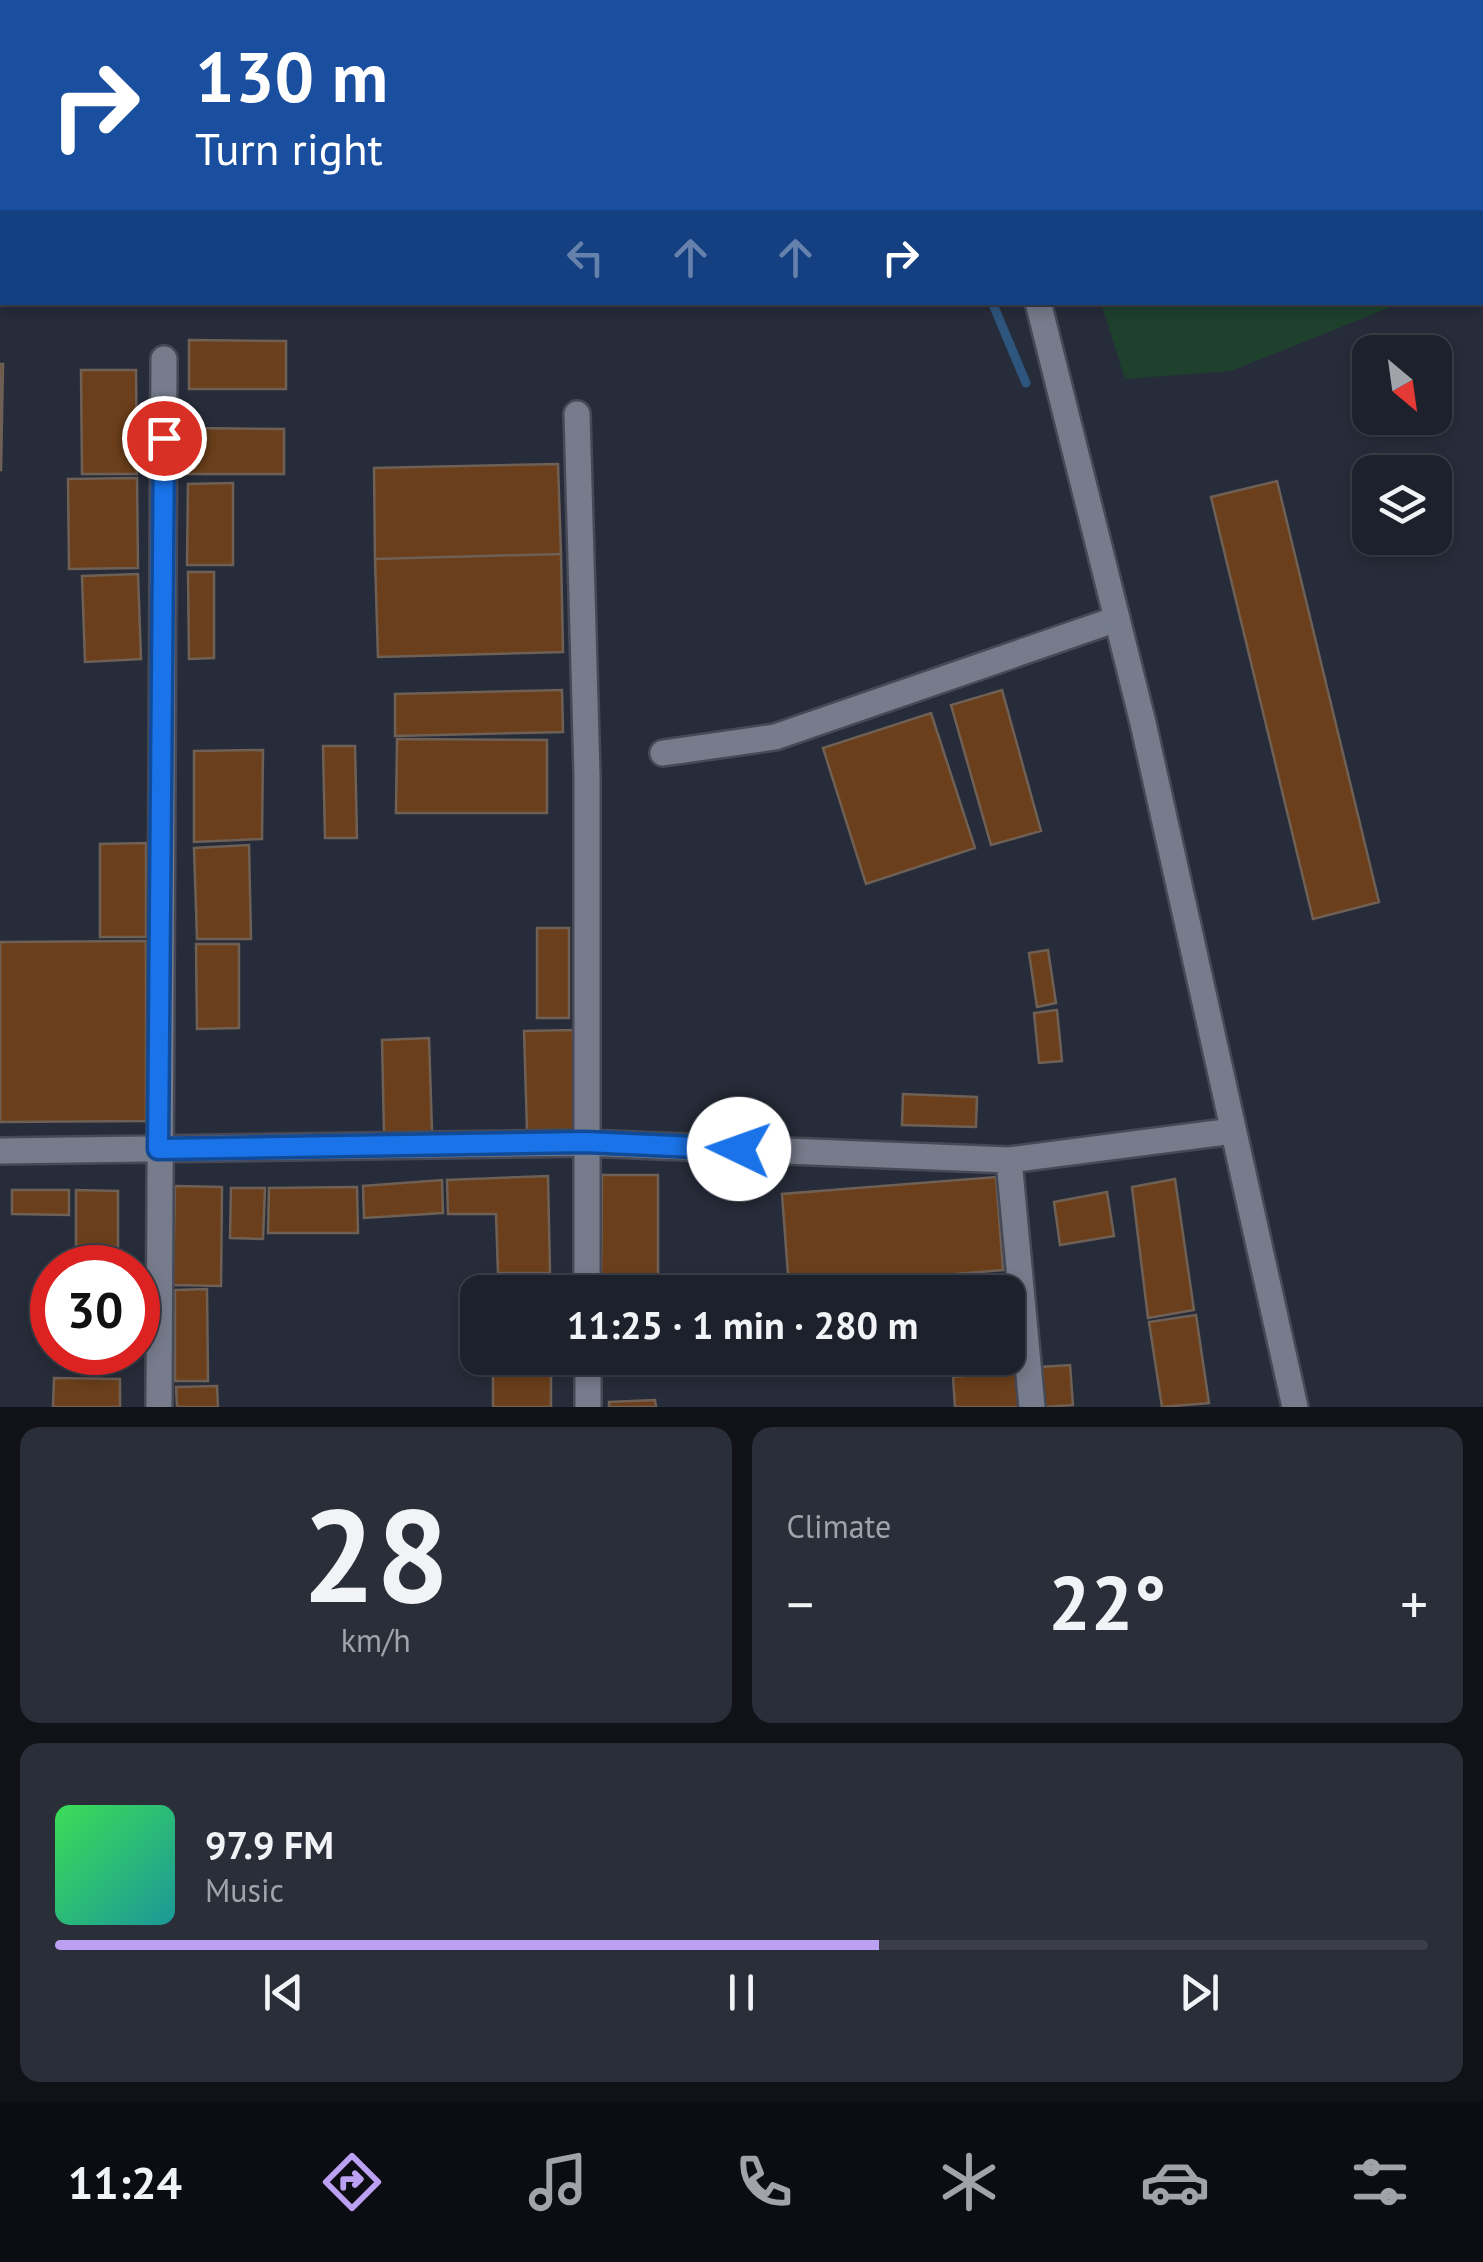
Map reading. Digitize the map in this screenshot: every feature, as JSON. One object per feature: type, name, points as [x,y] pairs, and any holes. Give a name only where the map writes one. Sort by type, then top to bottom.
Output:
[{"type":"street","points":[[1039,305],[1117,620],[1295,1407]]},
{"type":"street","points":[[159,1407],[164,360]]},
{"type":"street","points":[[578,414],[587,774],[587,1275]]},
{"type":"street","points":[[662,753],[775,737],[1117,620]]},
{"type":"street","points":[[0,1151],[585,1142],[1009,1160],[1234,1131]]},
{"type":"street","points":[[1009,1160],[1032,1407]]},
{"type":"street","points":[[588,1375],[588,1407]]},
{"type":"green space","points":[[1102,305],[1396,305],[1231,371],[1125,379]]},
{"type":"building","points":[[189,340],[286,341],[286,389],[189,389]]},
{"type":"building","points":[[3,364],[1,470],[0,470]]},
{"type":"building","points":[[81,370],[136,370],[137,474],[82,474]]},
{"type":"building","points":[[188,428],[284,429],[284,474],[188,474]]},
{"type":"building","points":[[558,464],[561,554],[375,559],[374,468]]},
{"type":"building","points":[[137,478],[138,568],[69,569],[68,479]]},
{"type":"building","points":[[1277,481],[1379,902],[1313,919],[1211,497]]},
{"type":"building","points":[[233,483],[233,565],[187,565],[188,484]]},
{"type":"building","points":[[561,554],[563,652],[378,657],[375,559]]},
{"type":"building","points":[[188,572],[214,572],[214,658],[189,659]]},
{"type":"building","points":[[138,574],[141,659],[85,662],[82,576]]},
{"type":"building","points":[[562,690],[563,732],[395,736],[395,694]]},
{"type":"building","points":[[1002,690],[1041,831],[991,845],[951,705]]},
{"type":"building","points":[[931,713],[975,848],[866,884],[823,748]]},
{"type":"building","points":[[397,739],[547,740],[547,813],[396,813]]},
{"type":"building","points":[[323,746],[355,746],[357,838],[325,838]]},
{"type":"building","points":[[263,750],[262,839],[194,842],[194,751]]},
{"type":"building","points":[[146,843],[146,937],[100,937],[100,844]]},
{"type":"building","points":[[249,845],[251,939],[197,939],[194,848]]},
{"type":"building","points":[[537,928],[569,928],[569,1018],[537,1018]]},
{"type":"building","points":[[146,941],[146,1121],[0,1122],[0,942]]},
{"type":"building","points":[[196,944],[239,944],[239,1028],[197,1029]]},
{"type":"building","points":[[1048,950],[1056,1003],[1037,1007],[1029,953]]},
{"type":"building","points":[[1057,1010],[1062,1061],[1039,1063],[1034,1013]]},
{"type":"building","points":[[573,1030],[575,1132],[527,1130],[524,1031]]},
{"type":"building","points":[[429,1038],[432,1131],[384,1133],[382,1040]]},
{"type":"building","points":[[903,1094],[977,1097],[976,1127],[902,1125]]},
{"type":"building","points":[[602,1175],[658,1175],[658,1275],[601,1275]]},
{"type":"building","points":[[548,1176],[550,1273],[498,1273],[496,1214],[448,1214],[447,1180]]},
{"type":"building","points":[[996,1177],[1003,1270],[944,1275],[788,1275],[782,1194]]},
{"type":"building","points":[[1175,1179],[1194,1310],[1148,1318],[1132,1187]]},
{"type":"building","points":[[442,1180],[443,1213],[364,1218],[363,1186]]},
{"type":"building","points":[[175,1186],[222,1187],[221,1286],[173,1285]]},
{"type":"building","points":[[357,1187],[358,1233],[268,1233],[269,1188]]},
{"type":"building","points":[[231,1188],[265,1188],[263,1239],[230,1238]]},
{"type":"building","points":[[12,1190],[69,1190],[69,1215],[12,1214]]},
{"type":"building","points":[[76,1190],[118,1191],[118,1245],[76,1245]]},
{"type":"building","points":[[1107,1192],[1114,1236],[1060,1245],[1054,1202]]},
{"type":"building","points":[[207,1289],[208,1381],[175,1381],[175,1290]]},
{"type":"building","points":[[1196,1315],[1209,1403],[1162,1407],[1149,1322]]},
{"type":"building","points":[[1070,1365],[1073,1405],[1043,1407],[1040,1367]]},
{"type":"building","points":[[493,1375],[551,1375],[551,1407],[493,1407]]},
{"type":"building","points":[[1016,1375],[1019,1407],[955,1407],[953,1377]]},
{"type":"building","points":[[54,1378],[120,1379],[120,1407],[53,1407]]},
{"type":"building","points":[[217,1386],[218,1407],[177,1407],[176,1387]]},
{"type":"building","points":[[655,1400],[656,1407],[609,1407],[609,1402]]},
{"type":"waterway","points":[[993,305],[1026,383]]},
{"type":"route","points":[[164,438],[158,1149],[585,1142],[739,1149]]}]
